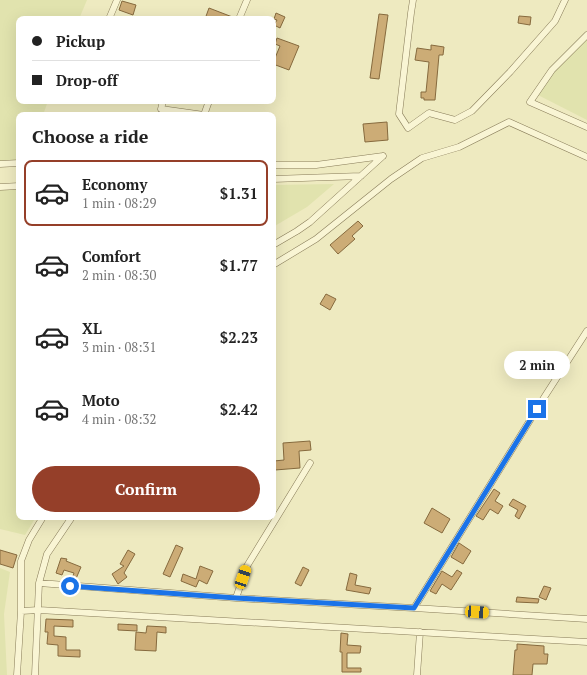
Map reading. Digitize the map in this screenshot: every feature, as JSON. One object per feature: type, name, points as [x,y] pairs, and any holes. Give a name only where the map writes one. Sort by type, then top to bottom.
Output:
[{"type":"street","points":[[110,16],[117,0]]},
{"type":"street","points":[[240,16],[246,0]]},
{"type":"street","points":[[413,0],[399,114],[408,128],[429,113],[455,120],[472,111],[510,72],[555,20],[565,0]]},
{"type":"street","points":[[587,34],[552,70],[530,102],[587,127]]},
{"type":"street","points":[[162,104],[161,109],[187,112]]},
{"type":"street","points":[[276,263],[316,239],[391,179],[422,158],[459,148],[509,122],[587,157]]},
{"type":"street","points":[[276,165],[316,165],[383,156],[310,222],[276,243]]},
{"type":"street","points":[[0,164],[16,163]]},
{"type":"street","points":[[276,179],[361,176]]},
{"type":"street","points":[[0,187],[16,186]]},
{"type":"street","points":[[414,608],[587,331]]},
{"type":"street","points":[[276,519],[310,463]]},
{"type":"street","points":[[17,675],[22,561],[29,540],[41,520]]},
{"type":"street","points":[[35,675],[39,584],[47,554],[70,520]]},
{"type":"street","points":[[236,598],[247,566],[275,520]]},
{"type":"street","points":[[39,584],[236,598],[587,619]]},
{"type":"street","points":[[21,611],[39,610],[587,642]]},
{"type":"street","points":[[417,675],[420,632]]},
{"type":"green space","points":[[0,0],[87,0],[80,16],[16,16],[16,104],[47,104],[44,112],[16,112],[16,163],[0,163]]},
{"type":"green space","points":[[587,32],[587,120],[536,94],[573,46]]},
{"type":"green space","points":[[334,184],[307,207],[276,225],[276,185]]},
{"type":"green space","points":[[16,189],[16,520],[34,520],[25,535],[0,529],[0,190]]},
{"type":"green space","points":[[0,568],[10,572],[4,614],[7,675],[0,675]]},
{"type":"building","points":[[122,1],[136,5],[133,15],[119,10]]},
{"type":"building","points":[[209,8],[230,16],[206,16]]},
{"type":"building","points":[[276,13],[285,17],[280,28],[276,26],[277,20],[275,16]]},
{"type":"building","points":[[379,14],[388,15],[379,79],[370,78]]},
{"type":"building","points":[[519,16],[531,17],[530,25],[518,23]]},
{"type":"building","points":[[277,38],[299,46],[289,70],[276,65],[276,56],[280,46],[276,44]]},
{"type":"building","points":[[431,45],[444,47],[443,55],[439,55],[435,100],[424,100],[424,98],[421,98],[421,92],[426,92],[429,62],[415,60],[417,48],[431,50]]},
{"type":"building","points":[[387,122],[388,140],[365,142],[363,124]]},
{"type":"building","points":[[358,221],[363,226],[352,236],[355,239],[338,254],[330,245]]},
{"type":"building","points":[[326,294],[336,299],[330,310],[320,304]]},
{"type":"building","points":[[310,441],[311,450],[299,451],[300,468],[276,470],[276,461],[284,460],[283,443]]},
{"type":"building","points":[[494,489],[500,493],[495,501],[503,506],[498,514],[490,509],[483,520],[476,516]]},
{"type":"building","points":[[513,499],[526,506],[519,519],[515,516],[518,510],[509,505]]},
{"type":"building","points":[[432,508],[450,519],[442,533],[424,523]]},
{"type":"building","points":[[459,543],[471,551],[463,564],[451,557]]},
{"type":"building","points":[[176,545],[183,548],[170,577],[163,574]]},
{"type":"building","points":[[0,550],[17,555],[13,568],[0,564]]},
{"type":"building","points":[[128,550],[135,554],[124,573],[127,577],[118,584],[112,574],[124,566],[120,564]]},
{"type":"building","points":[[61,558],[67,559],[66,561],[81,567],[75,581],[71,581],[74,573],[64,570],[62,575],[56,573]]},
{"type":"building","points":[[200,566],[213,571],[207,584],[199,580],[196,587],[181,581],[183,574],[196,579]]},
{"type":"building","points":[[303,567],[309,570],[301,586],[295,583]]},
{"type":"building","points":[[457,570],[462,573],[451,590],[442,584],[436,594],[430,591],[442,571],[452,577]]},
{"type":"building","points":[[350,573],[357,575],[355,585],[371,588],[369,594],[346,590]]},
{"type":"building","points":[[544,586],[551,588],[546,600],[539,597]]},
{"type":"building","points":[[517,597],[539,599],[538,603],[516,602]]},
{"type":"building","points":[[46,619],[73,620],[73,627],[54,626],[54,636],[66,637],[66,650],[80,650],[80,657],[58,656],[58,645],[47,644],[48,632],[45,632]]},
{"type":"building","points":[[118,624],[137,625],[137,631],[118,630]]},
{"type":"building","points":[[147,626],[166,627],[166,633],[157,632],[156,651],[135,650],[136,632],[146,633]]},
{"type":"building","points":[[341,633],[348,634],[347,645],[361,646],[360,653],[347,653],[347,668],[361,668],[361,672],[342,672],[342,652],[340,652]]},
{"type":"building","points":[[517,644],[544,646],[544,654],[548,654],[547,664],[533,664],[532,675],[513,675],[515,650],[517,650]]},
{"type":"route","points":[[70,586],[236,598],[414,608],[537,409]]}]
